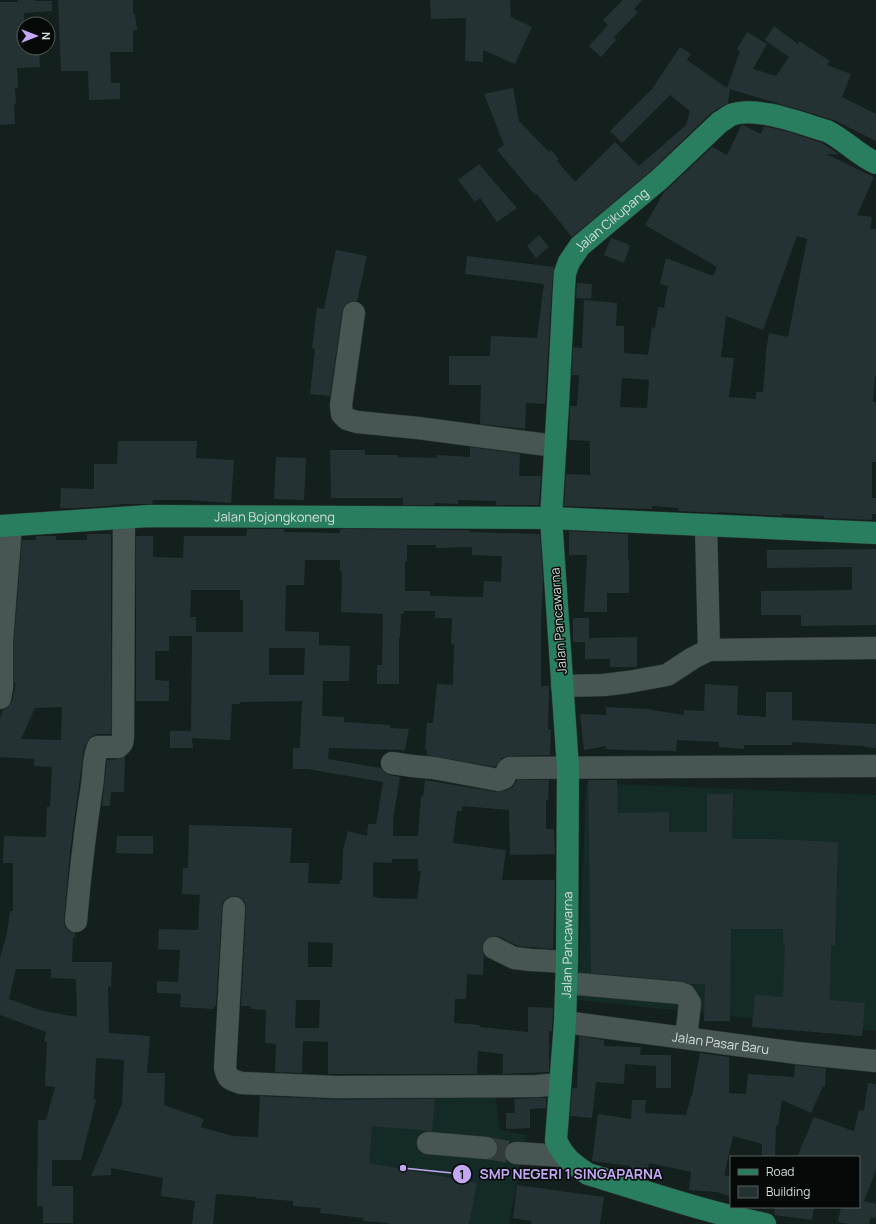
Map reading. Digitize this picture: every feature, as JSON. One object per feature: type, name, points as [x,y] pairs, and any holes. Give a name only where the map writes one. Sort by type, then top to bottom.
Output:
[{"type":"main road","name":"Jalan Cikupang","points":[[551,518],[565,274],[570,262],[580,246],[661,178],[720,122],[731,115],[747,112],[761,112],[827,131],[864,156],[876,162]]},
{"type":"main road","name":"Jalan Bojongkoneng","points":[[6,526],[165,516],[551,518],[876,533]]},
{"type":"main road","name":"Jalan Pancawarna","points":[[551,518],[568,768],[567,962],[565,1022],[556,1140],[559,1148],[565,1156],[575,1166],[588,1174],[689,1206],[765,1224]]},
{"type":"street","points":[[354,313],[341,405],[342,414],[347,419],[357,422],[426,429],[555,446]]},
{"type":"street","points":[[76,921],[83,847],[95,769],[96,752],[98,747],[118,747],[122,743],[123,738],[124,518]]},
{"type":"street","points":[[706,525],[709,650]]},
{"type":"street","points":[[0,698],[2,687],[6,526]]},
{"type":"street","points":[[562,686],[604,685],[667,675],[693,658],[709,650],[876,648]]},
{"type":"street","points":[[392,763],[434,768],[498,780],[504,778],[508,768],[876,766]]},
{"type":"street","points":[[234,908],[225,1068],[227,1076],[230,1079],[241,1083],[336,1087],[537,1086],[560,1084]]},
{"type":"street","points":[[494,948],[514,958],[567,962]]},
{"type":"street","points":[[566,983],[680,993],[685,995],[690,1003],[686,1038]]},
{"type":"street","name":"Jalan Pasar Baru","points":[[565,1022],[797,1053],[876,1061]]},
{"type":"street","points":[[428,1142],[486,1148]]},
{"type":"street","points":[[516,1153],[565,1156]]},
{"type":"shaded area","points":[[586,783],[876,795],[876,1031],[578,1000]]},
{"type":"shaded area","points":[[294,1086],[495,1091],[500,1130],[526,1135],[509,1224],[458,1224],[285,1181]]},
{"type":"building","points":[[18,0],[52,1],[52,11],[24,13],[24,16],[16,16],[16,56],[39,56],[40,67],[17,68],[18,88],[15,88],[16,104],[14,104],[15,124],[0,125],[0,2],[18,2]]},
{"type":"building","points":[[58,0],[133,0],[133,14],[135,14],[137,30],[133,30],[133,52],[110,52],[111,83],[120,83],[120,99],[89,100],[88,71],[61,71]]},
{"type":"building","points":[[430,0],[510,0],[511,17],[532,27],[515,64],[483,50],[483,62],[465,61],[466,18],[431,19]]},
{"type":"building","points":[[623,0],[642,0],[634,9],[638,12],[614,37],[616,40],[601,57],[589,46],[608,25],[603,20]]},
{"type":"building","points":[[774,26],[798,44],[799,41],[830,61],[827,65],[851,74],[842,97],[876,114],[876,141],[834,120],[729,89],[728,103],[711,113],[653,169],[572,237],[537,194],[535,195],[497,150],[504,145],[484,94],[513,88],[519,121],[549,152],[551,150],[559,159],[557,161],[575,182],[615,142],[639,166],[686,125],[690,111],[670,95],[622,143],[610,131],[652,89],[680,47],[691,54],[687,60],[727,88],[740,51],[737,49],[747,32],[767,44],[753,69],[776,76],[789,57],[765,40]]},
{"type":"building","points":[[743,125],[761,134],[764,126],[789,132],[822,143],[839,154],[826,154],[874,177],[857,215],[872,217],[870,229],[876,229],[876,376],[873,402],[876,402],[876,462],[872,462],[872,498],[876,498],[876,514],[872,514],[872,520],[782,514],[782,516],[678,511],[679,508],[652,506],[652,509],[564,506],[566,474],[590,475],[590,441],[569,440],[570,406],[577,406],[579,375],[572,375],[573,347],[582,348],[584,300],[617,303],[616,326],[624,326],[624,353],[648,355],[652,327],[655,328],[658,307],[664,308],[668,286],[660,284],[666,258],[713,276],[717,267],[645,225],[664,192],[712,147],[727,155],[741,126]],"holes":[[[797,236],[807,239],[788,337],[769,333],[765,357],[763,392],[756,392],[756,399],[729,397],[734,358],[721,357],[726,316],[763,330]],[[622,378],[649,380],[647,408],[620,407]]]},
{"type":"building","points":[[479,164],[517,208],[497,222],[480,198],[475,202],[458,180]]},
{"type":"building","points":[[539,235],[549,247],[536,258],[527,246]]},
{"type":"building","points":[[611,238],[630,245],[624,263],[604,255]]},
{"type":"building","points":[[336,250],[367,256],[357,301],[349,302],[344,306],[342,311],[330,396],[310,394],[315,349],[312,348],[317,308],[324,309]]},
{"type":"building","points":[[467,256],[554,267],[545,404],[526,403],[525,429],[480,424],[481,385],[449,385],[449,356],[490,356],[491,336],[537,338],[544,284],[465,274]]},
{"type":"building","points":[[577,283],[592,284],[591,299],[576,298]]},
{"type":"building","points":[[118,441],[197,441],[196,458],[234,460],[231,503],[190,500],[153,500],[152,504],[119,504],[60,508],[61,488],[94,489],[94,464],[117,464]]},
{"type":"building","points":[[470,447],[520,454],[519,476],[541,476],[539,505],[496,505],[496,501],[458,500],[458,504],[434,503],[434,505],[403,505],[403,498],[331,498],[330,450],[365,450],[365,455],[398,455],[398,457],[437,458],[437,455],[470,457]]},
{"type":"building","points":[[276,457],[306,458],[304,500],[274,499]]},
{"type":"building","points":[[247,529],[284,529],[284,532],[340,533],[340,529],[469,530],[469,532],[540,534],[543,579],[541,686],[549,686],[548,729],[551,729],[550,755],[510,756],[502,758],[495,767],[427,755],[427,750],[425,750],[427,723],[433,723],[437,684],[453,685],[454,645],[451,644],[452,618],[435,618],[435,611],[404,611],[404,614],[401,614],[399,637],[399,684],[377,684],[377,665],[382,665],[383,614],[341,612],[342,571],[340,571],[340,560],[305,560],[304,585],[286,585],[285,631],[319,632],[319,645],[350,646],[349,681],[323,681],[322,716],[344,717],[344,722],[390,725],[390,728],[409,729],[405,750],[329,748],[328,759],[381,768],[385,773],[400,777],[393,819],[393,836],[418,836],[421,796],[423,797],[425,780],[496,792],[508,790],[513,787],[517,780],[549,780],[548,800],[546,800],[546,829],[554,829],[555,854],[510,855],[509,810],[462,806],[462,811],[457,811],[453,843],[506,850],[502,880],[555,880],[553,949],[518,946],[500,937],[494,936],[487,938],[483,943],[482,948],[484,955],[483,975],[467,974],[466,999],[455,999],[454,1023],[528,1032],[528,1007],[553,1008],[552,1031],[549,1031],[549,1072],[503,1074],[503,1054],[478,1051],[477,1074],[328,1074],[328,1042],[303,1041],[302,1073],[275,1072],[276,1044],[265,1043],[266,1010],[251,1009],[251,1006],[241,1006],[246,909],[245,902],[240,897],[228,897],[223,902],[216,1006],[214,1006],[214,1009],[180,1007],[181,994],[157,993],[157,981],[178,982],[180,950],[158,949],[159,929],[198,930],[200,895],[182,894],[183,868],[188,868],[189,825],[292,828],[290,863],[309,863],[308,883],[340,884],[340,880],[342,880],[343,850],[348,831],[367,836],[368,824],[376,824],[383,782],[308,769],[293,769],[293,748],[300,748],[302,701],[240,702],[240,704],[232,704],[230,740],[192,738],[193,748],[170,748],[170,731],[191,731],[192,636],[169,636],[169,651],[155,651],[155,680],[169,681],[169,701],[136,701],[136,536],[153,536],[153,557],[183,558],[184,536],[246,536]],"holes":[[[407,545],[436,545],[436,548],[472,547],[472,555],[502,556],[501,582],[484,581],[483,597],[430,596],[430,591],[405,591],[405,561],[407,561]],[[191,590],[240,590],[240,600],[243,600],[243,632],[196,632],[196,617],[190,617]],[[269,648],[305,648],[304,675],[269,675]],[[392,859],[418,859],[418,871],[421,871],[417,899],[373,897],[373,862],[392,863]],[[308,942],[333,943],[332,967],[308,967]],[[296,1000],[320,1000],[319,1028],[295,1028]]]},
{"type":"building","points":[[569,531],[628,534],[629,593],[607,593],[607,612],[584,612],[587,555],[569,555]]},
{"type":"building","points":[[87,534],[111,534],[111,734],[98,734],[91,737],[84,748],[70,852],[64,920],[65,927],[69,931],[75,933],[75,937],[73,937],[72,962],[112,962],[111,987],[108,987],[109,1033],[150,1036],[147,1073],[165,1073],[164,1105],[204,1119],[201,1127],[233,1136],[258,1137],[260,1096],[336,1100],[435,1099],[432,1131],[372,1126],[369,1163],[477,1183],[469,1224],[389,1224],[363,1221],[363,1218],[320,1213],[321,1208],[293,1206],[293,1201],[216,1194],[213,1224],[192,1224],[195,1201],[161,1196],[163,1178],[111,1168],[111,1175],[91,1176],[122,1104],[124,1060],[96,1058],[94,1099],[96,1100],[81,1160],[52,1160],[52,1186],[73,1186],[73,1223],[43,1223],[43,1206],[37,1206],[38,1120],[46,1120],[55,1087],[45,1086],[47,1042],[44,1041],[46,1032],[0,1015],[0,958],[7,933],[10,911],[13,911],[13,863],[3,863],[4,836],[46,837],[47,807],[50,807],[52,767],[34,766],[34,759],[0,757],[0,718],[3,710],[9,706],[12,701],[16,683],[14,683],[14,640],[22,540],[36,540],[36,536],[56,536],[56,540],[87,540]],"holes":[[[62,707],[61,740],[21,739],[35,708]],[[16,969],[51,969],[51,978],[76,979],[77,1017],[43,1011],[9,999]]]},
{"type":"building","points":[[876,549],[876,625],[801,626],[801,615],[761,615],[761,591],[852,590],[852,567],[767,568],[767,550]]},
{"type":"building","points":[[573,618],[589,618],[589,638],[637,637],[637,667],[610,667],[610,659],[585,659],[585,642],[573,642]]},
{"type":"building","points":[[705,684],[738,686],[737,715],[766,717],[766,692],[792,692],[792,720],[876,724],[876,748],[792,742],[792,745],[744,745],[744,749],[719,747],[719,742],[677,740],[676,751],[606,749],[606,746],[584,750],[580,714],[606,715],[606,707],[646,709],[684,715],[684,710],[704,711]]},
{"type":"building","points":[[125,757],[124,792],[111,792],[110,806],[102,806],[107,760]]},
{"type":"building","points":[[588,780],[617,780],[618,813],[669,812],[669,832],[707,832],[707,794],[733,794],[732,839],[838,842],[835,945],[831,945],[830,1000],[865,1003],[862,1036],[752,1027],[755,994],[783,997],[785,943],[783,943],[783,929],[731,929],[730,1021],[704,1021],[705,984],[691,984],[681,981],[591,973]]},
{"type":"building","points":[[117,836],[153,836],[153,854],[116,853]]},
{"type":"building","points":[[579,1036],[604,1040],[604,1046],[641,1047],[640,1055],[671,1055],[671,1088],[656,1088],[656,1066],[625,1064],[624,1084],[596,1082],[592,1118],[570,1116],[572,1088],[577,1088]]},
{"type":"building","points":[[700,1053],[729,1057],[729,1093],[746,1094],[748,1074],[794,1077],[795,1065],[826,1068],[825,1087],[823,1086],[811,1113],[782,1100],[778,1126],[776,1125],[775,1156],[762,1156],[762,1144],[733,1136],[724,1175],[730,1177],[730,1197],[717,1192],[689,1190],[691,1172],[649,1163],[647,1172],[629,1169],[630,1166],[592,1161],[598,1114],[631,1119],[632,1100],[646,1100],[645,1113],[686,1115],[692,1096]]},
{"type":"building","points":[[868,1083],[876,1084],[876,1170],[864,1201],[876,1204],[876,1218],[871,1217],[869,1224],[849,1224],[838,1222],[841,1208],[860,1208],[860,1156],[797,1156],[814,1117],[854,1131],[859,1110],[864,1111]]},
{"type":"building","points":[[546,1098],[546,1108],[530,1109],[530,1128],[506,1129],[506,1113],[515,1113],[514,1099]]},
{"type":"building","points":[[517,1185],[604,1197],[600,1224],[531,1224],[532,1221],[513,1218]]},
{"type":"building","points":[[775,1208],[814,1208],[812,1220],[774,1215]]},
{"type":"tunnel","points":[[486,1148],[516,1153]]},
{"type":"place","name":"SMP NEGERI 1 SINGAPARNA","points":[[403,1168]]}]
